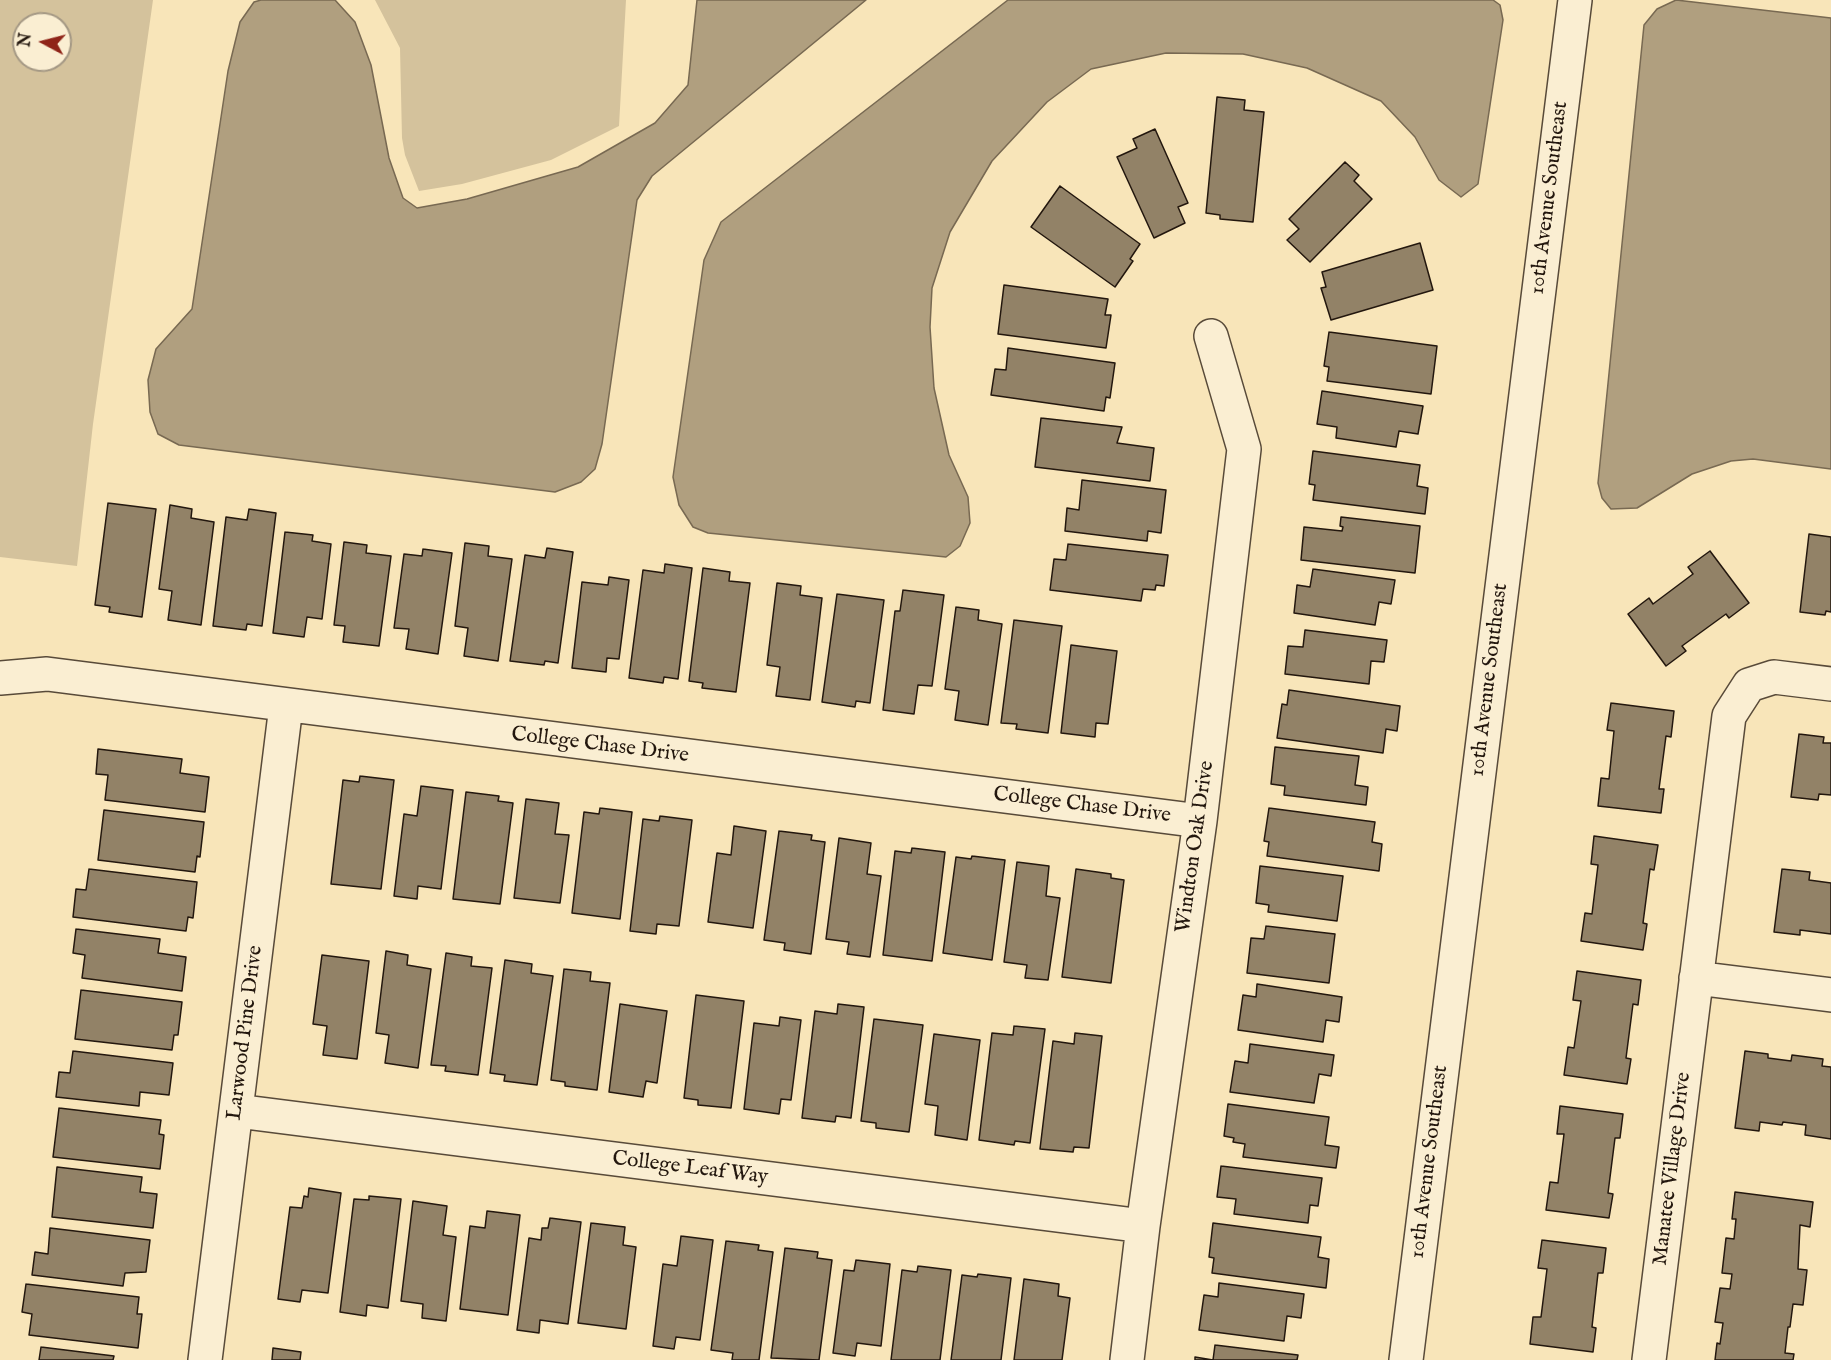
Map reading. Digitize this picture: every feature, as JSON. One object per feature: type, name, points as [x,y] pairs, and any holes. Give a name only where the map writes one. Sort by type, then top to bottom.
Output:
[{"type":"street","name":"10th Avenue Southeast","points":[[1406,1360],[1575,0]]},
{"type":"street","name":"Windton Oak Drive","points":[[1127,1360],[1143,1226],[1200,821],[1244,449],[1211,336]]},
{"type":"street","name":"College Chase Drive","points":[[0,678],[47,674],[1200,821]]},
{"type":"street","name":"Manatee Village Drive","points":[[1649,1360],[1729,716],[1749,685],[1774,678],[1831,684]]},
{"type":"street","name":"Larwood Pine Drive","points":[[205,1360],[286,706]]},
{"type":"street","points":[[1696,978],[1831,995]]},
{"type":"street","name":"College Leaf Way","points":[[237,1112],[1143,1226]]},
{"type":"shaded area","points":[[0,0],[153,0],[93,424],[77,566],[0,557]]},
{"type":"shaded area","points":[[261,0],[335,0],[355,22],[371,65],[389,158],[403,198],[417,208],[467,199],[578,167],[655,123],[688,85],[697,0],[866,0],[652,176],[637,200],[602,444],[595,469],[581,482],[555,492],[179,445],[158,434],[150,412],[148,380],[156,349],[192,309],[228,71],[240,22],[254,2]]},
{"type":"shaded area","points":[[375,0],[626,0],[619,126],[551,160],[462,184],[419,191],[405,155],[402,138],[400,48]]},
{"type":"shaded area","points":[[1008,0],[1493,0],[1500,5],[1503,20],[1478,184],[1461,197],[1439,180],[1415,137],[1381,101],[1307,68],[1243,54],[1166,53],[1091,69],[1047,102],[992,161],[950,232],[932,288],[930,327],[934,388],[949,455],[968,497],[970,523],[960,546],[946,557],[708,533],[693,527],[679,505],[673,477],[704,260],[721,222]]},
{"type":"shaded area","points":[[1676,0],[1831,18],[1831,469],[1753,459],[1731,461],[1692,474],[1637,508],[1611,509],[1602,498],[1598,483],[1644,25],[1657,9]]},
{"type":"building","points":[[1217,97],[1245,100],[1244,110],[1264,112],[1253,222],[1220,219],[1220,215],[1206,213]]},
{"type":"building","points":[[1155,129],[1188,203],[1178,207],[1185,223],[1154,238],[1117,157],[1137,148],[1133,139]]},
{"type":"building","points":[[1345,162],[1359,175],[1354,181],[1372,199],[1310,262],[1287,240],[1299,229],[1289,219]]},
{"type":"building","points":[[1060,186],[1140,244],[1130,259],[1133,261],[1115,287],[1031,227]]},
{"type":"building","points":[[1420,243],[1433,290],[1331,320],[1321,288],[1326,287],[1322,272]]},
{"type":"building","points":[[1004,285],[1108,299],[1105,315],[1111,315],[1106,348],[998,334]]},
{"type":"building","points":[[1329,332],[1437,346],[1431,394],[1327,381],[1329,367],[1324,366]]},
{"type":"building","points":[[1008,348],[1115,363],[1110,398],[1106,397],[1104,411],[991,395],[995,369],[1006,370]]},
{"type":"building","points":[[1322,391],[1423,406],[1418,434],[1399,431],[1396,447],[1336,438],[1337,427],[1317,424]]},
{"type":"building","points":[[1041,418],[1122,427],[1117,443],[1154,448],[1150,481],[1035,467]]},
{"type":"building","points":[[1313,451],[1420,465],[1417,486],[1428,488],[1425,514],[1313,500],[1315,485],[1309,484]]},
{"type":"building","points":[[1082,480],[1166,490],[1161,533],[1148,531],[1147,541],[1065,531],[1067,508],[1079,510]]},
{"type":"building","points":[[108,503],[156,509],[142,617],[109,612],[110,607],[95,605]]},
{"type":"building","points":[[170,505],[192,509],[191,518],[214,522],[201,625],[168,620],[172,591],[159,589]]},
{"type":"building","points":[[249,509],[276,513],[262,626],[247,624],[246,630],[213,626],[226,517],[247,520]]},
{"type":"building","points":[[1341,517],[1420,526],[1415,573],[1301,560],[1304,527],[1342,531]]},
{"type":"building","points":[[285,532],[313,535],[312,541],[331,544],[322,619],[307,617],[304,637],[273,633]]},
{"type":"building","points":[[1809,534],[1831,537],[1831,612],[1826,611],[1825,615],[1800,612]]},
{"type":"building","points":[[344,542],[367,545],[366,553],[391,556],[379,646],[343,642],[345,626],[334,625]]},
{"type":"building","points":[[465,543],[489,546],[488,556],[512,559],[498,661],[464,656],[468,628],[455,626]]},
{"type":"building","points":[[1068,544],[1168,555],[1164,586],[1156,585],[1155,590],[1143,589],[1141,601],[1050,590],[1054,559],[1066,560]]},
{"type":"building","points":[[547,548],[573,552],[558,663],[545,661],[544,665],[510,661],[525,555],[545,558]]},
{"type":"building","points":[[423,549],[452,553],[438,654],[406,649],[409,629],[394,628],[404,554],[422,556]]},
{"type":"building","points":[[1710,551],[1749,603],[1729,618],[1726,614],[1682,646],[1686,651],[1666,666],[1628,614],[1649,598],[1653,604],[1693,574],[1688,567]]},
{"type":"building","points":[[665,564],[692,568],[678,679],[664,677],[663,683],[629,678],[643,570],[664,573]]},
{"type":"building","points":[[703,568],[730,572],[729,581],[750,583],[736,692],[702,688],[703,683],[689,681]]},
{"type":"building","points":[[1313,569],[1395,580],[1391,604],[1379,602],[1375,625],[1294,613],[1297,585],[1310,587]]},
{"type":"building","points":[[609,577],[629,580],[619,659],[607,658],[606,672],[572,668],[582,582],[608,585]]},
{"type":"building","points":[[777,583],[801,586],[800,595],[822,598],[810,700],[776,696],[780,667],[767,665]]},
{"type":"building","points":[[903,590],[944,595],[932,686],[918,685],[914,714],[883,710],[895,611],[900,611]]},
{"type":"building","points":[[837,594],[884,600],[870,703],[856,701],[855,707],[822,702]]},
{"type":"building","points":[[956,607],[979,610],[978,620],[1002,624],[988,725],[955,720],[959,691],[945,689]]},
{"type":"building","points":[[1014,620],[1062,626],[1048,733],[1016,729],[1017,724],[1001,723]]},
{"type":"building","points":[[1305,630],[1387,640],[1384,662],[1371,661],[1369,684],[1285,674],[1288,646],[1303,647]]},
{"type":"building","points":[[1071,645],[1117,651],[1108,724],[1096,723],[1095,737],[1061,733]]},
{"type":"building","points":[[1289,690],[1400,706],[1397,731],[1386,729],[1383,753],[1277,738],[1282,704],[1287,705]]},
{"type":"building","points":[[1611,703],[1674,711],[1671,737],[1666,736],[1659,789],[1664,789],[1661,813],[1598,806],[1601,778],[1609,779],[1614,731],[1607,730]]},
{"type":"building","points":[[1799,734],[1824,737],[1823,743],[1831,743],[1831,795],[1819,794],[1818,800],[1791,797]]},
{"type":"building","points":[[1275,747],[1359,756],[1355,785],[1368,787],[1366,805],[1284,795],[1285,786],[1271,784]]},
{"type":"building","points":[[98,749],[182,759],[180,773],[209,777],[205,812],[105,800],[108,775],[96,774]]},
{"type":"building","points":[[360,776],[394,780],[381,889],[331,884],[343,780],[359,782]]},
{"type":"building","points":[[421,786],[453,790],[441,889],[418,886],[417,899],[394,896],[404,814],[417,816]]},
{"type":"building","points":[[466,792],[499,796],[498,801],[513,803],[500,904],[453,899]]},
{"type":"building","points":[[526,799],[559,803],[555,834],[569,835],[560,903],[514,898]]},
{"type":"building","points":[[600,808],[632,812],[620,919],[572,913],[584,812],[599,814]]},
{"type":"building","points":[[1269,808],[1375,822],[1372,842],[1382,844],[1379,871],[1267,856],[1269,842],[1264,841]]},
{"type":"building","points":[[104,810],[204,822],[200,857],[197,856],[195,872],[98,860]]},
{"type":"building","points":[[660,816],[692,820],[679,926],[657,924],[656,934],[630,931],[643,819],[659,821]]},
{"type":"building","points":[[734,826],[766,831],[753,928],[708,922],[717,853],[731,855]]},
{"type":"building","points":[[779,831],[812,835],[811,840],[825,842],[811,954],[784,950],[785,943],[764,940]]},
{"type":"building","points":[[1594,836],[1658,845],[1654,870],[1650,869],[1643,923],[1647,924],[1643,950],[1581,941],[1585,913],[1592,914],[1598,865],[1591,864]]},
{"type":"building","points":[[839,838],[871,843],[867,874],[881,876],[870,957],[847,954],[849,942],[826,939]]},
{"type":"building","points":[[912,848],[945,852],[932,961],[883,955],[895,851],[911,853]]},
{"type":"building","points":[[972,856],[1005,860],[992,960],[943,953],[956,857],[971,859]]},
{"type":"building","points":[[1017,862],[1049,866],[1046,896],[1060,898],[1048,980],[1025,978],[1027,965],[1004,962]]},
{"type":"building","points":[[1260,866],[1343,876],[1337,921],[1268,912],[1269,905],[1256,903]]},
{"type":"building","points":[[89,869],[197,882],[193,918],[188,917],[186,931],[73,917],[76,889],[86,890]]},
{"type":"building","points":[[1076,869],[1111,874],[1111,878],[1124,880],[1111,983],[1062,977]]},
{"type":"building","points":[[1782,869],[1810,872],[1809,880],[1831,883],[1831,934],[1800,930],[1800,935],[1774,932]]},
{"type":"building","points":[[1266,926],[1335,934],[1329,983],[1247,973],[1251,938],[1264,939]]},
{"type":"building","points":[[76,929],[160,939],[158,953],[186,957],[182,991],[82,978],[85,955],[73,953]]},
{"type":"building","points":[[386,951],[408,955],[407,965],[431,969],[418,1068],[385,1063],[389,1035],[376,1033]]},
{"type":"building","points":[[446,953],[472,957],[471,966],[492,968],[478,1075],[445,1071],[446,1066],[431,1065]]},
{"type":"building","points":[[322,955],[369,961],[357,1059],[323,1055],[327,1026],[313,1024]]},
{"type":"building","points":[[505,960],[532,964],[531,973],[553,976],[537,1085],[504,1081],[505,1075],[490,1073]]},
{"type":"building","points":[[564,969],[591,972],[590,981],[610,983],[597,1090],[565,1086],[565,1082],[551,1080]]},
{"type":"building","points":[[1577,971],[1641,980],[1638,1005],[1633,1004],[1626,1058],[1631,1059],[1627,1084],[1564,1075],[1568,1047],[1574,1048],[1581,1001],[1573,1000]]},
{"type":"building","points":[[1257,984],[1342,997],[1339,1022],[1326,1020],[1323,1042],[1238,1030],[1243,995],[1256,997]]},
{"type":"building","points":[[81,990],[182,1002],[178,1035],[174,1035],[172,1050],[75,1039]]},
{"type":"building","points":[[696,995],[744,1001],[731,1108],[698,1105],[698,1100],[684,1098]]},
{"type":"building","points":[[620,1004],[667,1011],[657,1083],[646,1081],[643,1097],[609,1092]]},
{"type":"building","points":[[838,1004],[864,1007],[851,1118],[836,1116],[835,1122],[802,1118],[815,1011],[837,1014]]},
{"type":"building","points":[[780,1017],[801,1020],[791,1100],[781,1099],[779,1114],[744,1109],[754,1023],[779,1026]]},
{"type":"building","points":[[874,1019],[923,1025],[909,1132],[876,1128],[876,1123],[861,1121]]},
{"type":"building","points":[[1014,1026],[1045,1029],[1030,1143],[1015,1141],[1014,1145],[979,1140],[992,1033],[1013,1035]]},
{"type":"building","points":[[1075,1033],[1102,1036],[1089,1148],[1074,1147],[1073,1152],[1040,1149],[1053,1041],[1074,1044]]},
{"type":"building","points":[[934,1034],[980,1040],[967,1140],[935,1135],[938,1106],[925,1104]]},
{"type":"building","points":[[1250,1044],[1334,1055],[1331,1076],[1319,1074],[1314,1103],[1230,1092],[1235,1061],[1248,1063]]},
{"type":"building","points":[[73,1051],[173,1063],[169,1095],[140,1092],[139,1106],[56,1097],[59,1072],[70,1073]]},
{"type":"building","points":[[1745,1051],[1768,1054],[1768,1058],[1791,1061],[1792,1055],[1823,1059],[1822,1066],[1831,1067],[1831,1139],[1805,1135],[1806,1125],[1783,1122],[1782,1125],[1760,1122],[1759,1131],[1735,1128]]},
{"type":"building","points":[[1228,1104],[1329,1117],[1325,1145],[1339,1147],[1336,1168],[1243,1157],[1245,1144],[1233,1142],[1234,1138],[1224,1136]]},
{"type":"building","points":[[1560,1106],[1623,1114],[1620,1138],[1615,1138],[1608,1193],[1613,1194],[1609,1218],[1546,1210],[1550,1182],[1558,1183],[1564,1134],[1557,1134]]},
{"type":"building","points":[[59,1108],[161,1120],[159,1134],[164,1135],[160,1169],[53,1157]]},
{"type":"building","points":[[1221,1166],[1322,1178],[1318,1206],[1310,1205],[1308,1223],[1234,1214],[1236,1199],[1217,1197]]},
{"type":"building","points":[[57,1167],[142,1177],[140,1192],[157,1194],[153,1228],[52,1217]]},
{"type":"building","points":[[309,1188],[341,1193],[328,1293],[302,1290],[300,1302],[278,1299],[290,1207],[302,1208],[304,1196],[308,1197]]},
{"type":"building","points":[[1735,1192],[1813,1202],[1810,1227],[1800,1225],[1798,1269],[1807,1270],[1803,1305],[1793,1304],[1790,1327],[1788,1327],[1785,1353],[1794,1354],[1793,1360],[1715,1360],[1723,1323],[1715,1322],[1720,1288],[1730,1289],[1732,1274],[1722,1273],[1726,1238],[1734,1239],[1736,1219],[1732,1219]]},
{"type":"building","points":[[369,1196],[401,1199],[388,1308],[367,1305],[366,1316],[340,1312],[354,1199],[369,1200]]},
{"type":"building","points":[[413,1201],[447,1206],[443,1235],[456,1237],[446,1321],[422,1318],[423,1304],[401,1301]]},
{"type":"building","points":[[487,1211],[520,1215],[508,1315],[460,1309],[470,1226],[485,1228]]},
{"type":"building","points":[[550,1218],[581,1222],[568,1324],[540,1320],[539,1333],[517,1330],[529,1238],[541,1240],[542,1228],[548,1228]]},
{"type":"building","points":[[591,1223],[625,1227],[623,1245],[636,1247],[626,1329],[578,1323]]},
{"type":"building","points":[[1213,1223],[1321,1237],[1318,1257],[1329,1259],[1326,1288],[1212,1273],[1214,1258],[1209,1257]]},
{"type":"building","points":[[50,1228],[150,1240],[146,1272],[125,1273],[123,1286],[32,1275],[35,1252],[48,1254]]},
{"type":"building","points":[[681,1236],[713,1240],[700,1340],[676,1337],[674,1349],[653,1346],[663,1264],[677,1266]]},
{"type":"building","points":[[1542,1240],[1606,1248],[1603,1273],[1598,1273],[1592,1327],[1596,1328],[1593,1352],[1530,1344],[1533,1317],[1541,1317],[1547,1269],[1538,1268]]},
{"type":"building","points":[[726,1241],[759,1245],[758,1250],[773,1252],[759,1360],[732,1360],[733,1353],[711,1350]]},
{"type":"building","points":[[785,1248],[818,1252],[817,1258],[832,1260],[819,1360],[771,1358]]},
{"type":"building","points":[[856,1260],[890,1264],[881,1346],[857,1343],[855,1356],[833,1353],[844,1270],[854,1271]]},
{"type":"building","points":[[918,1266],[951,1270],[940,1360],[891,1360],[902,1270],[917,1272]]},
{"type":"building","points":[[978,1274],[1011,1278],[1001,1360],[951,1360],[962,1275],[977,1277]]},
{"type":"building","points":[[1024,1279],[1059,1284],[1058,1296],[1070,1298],[1062,1360],[1014,1360]]},
{"type":"building","points":[[1219,1283],[1304,1294],[1301,1318],[1287,1316],[1284,1341],[1199,1330],[1204,1295],[1218,1297]]},
{"type":"building","points":[[26,1284],[139,1297],[137,1314],[142,1314],[138,1348],[29,1335],[32,1314],[22,1312]]},
{"type":"building","points":[[1215,1345],[1298,1355],[1297,1360],[1213,1360]]},
{"type":"building","points":[[41,1347],[114,1356],[113,1360],[39,1360]]},
{"type":"building","points":[[273,1348],[301,1352],[300,1360],[272,1360]]},
{"type":"building","points":[[1195,1357],[1213,1360],[1195,1360]]}]
